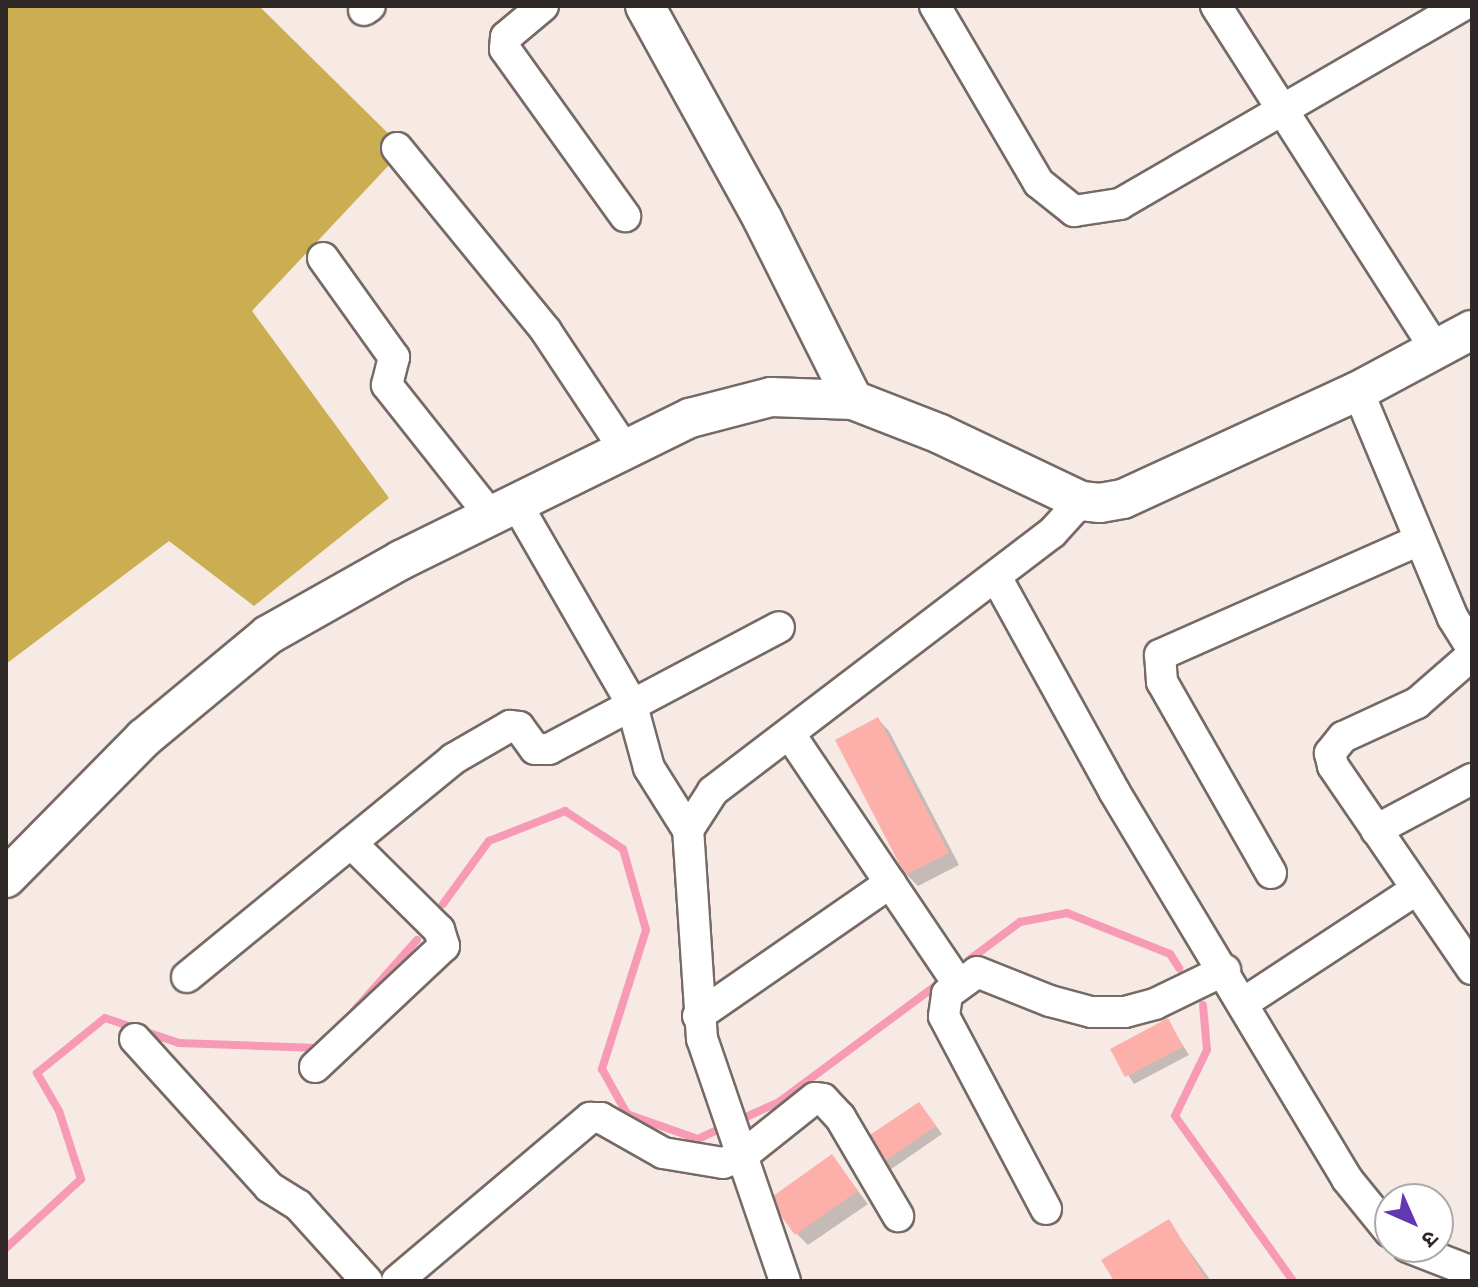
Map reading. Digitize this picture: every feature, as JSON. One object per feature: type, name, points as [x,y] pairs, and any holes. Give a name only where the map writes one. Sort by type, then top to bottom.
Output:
[{"type":"street","points":[[543,6],[506,37],[505,49],[625,216]]},
{"type":"street","points":[[645,6],[763,220],[853,400]]},
{"type":"street","points":[[935,6],[1039,183],[1074,211],[1120,204],[1462,6]]},
{"type":"street","points":[[1216,6],[1280,111],[1436,350]]},
{"type":"street","points":[[397,148],[546,331],[625,450]]},
{"type":"street","points":[[323,258],[394,357],[387,385],[504,509],[631,702],[649,768],[688,830],[698,1016],[721,1103],[785,1281]]},
{"type":"street","points":[[6,878],[144,738],[268,635],[504,509],[690,418],[771,397],[853,400],[940,434],[1081,501],[1123,499],[1358,391],[1472,330]]},
{"type":"street","points":[[1358,391],[1420,540],[1472,652],[1417,703],[1333,744],[1333,766],[1472,969]]},
{"type":"street","points":[[688,830],[713,791],[791,736],[1052,533],[1081,501]]},
{"type":"street","points":[[1271,873],[1162,682],[1160,655],[1420,540]]},
{"type":"street","points":[[996,577],[1114,791],[1245,1002],[1347,1179],[1374,1212]]},
{"type":"street","points":[[187,977],[453,759],[510,726],[519,727],[541,752],[631,702],[779,627]]},
{"type":"street","points":[[791,736],[957,982]]},
{"type":"street","points":[[1376,830],[1472,779]]},
{"type":"street","points":[[315,1067],[444,946],[439,930],[351,843]]},
{"type":"street","points":[[698,1016],[890,883]]},
{"type":"street","points":[[1245,1002],[1417,889]]},
{"type":"street","points":[[1046,1209],[944,1016],[947,994],[957,982],[986,973],[1050,1001],[1091,1012],[1125,1012],[1155,1004],[1225,970]]},
{"type":"street","points":[[135,1039],[269,1187],[298,1205],[367,1281]]},
{"type":"street","points":[[397,1281],[590,1118],[601,1118],[663,1153],[693,1162],[723,1163],[815,1098],[823,1099],[840,1117],[898,1216]]},
{"type":"street","points":[[1449,1263],[1472,1272]]},
{"type":"shaded area","points":[[6,6],[259,6],[404,149],[252,311],[389,498],[254,606],[169,541],[6,664]]},
{"type":"building","points":[[878,717],[949,853],[905,875],[835,740]]},
{"type":"building","points":[[1168,1018],[1183,1047],[1125,1077],[1110,1049]]},
{"type":"building","points":[[919,1102],[936,1126],[878,1166],[861,1141]]},
{"type":"building","points":[[832,1154],[858,1191],[795,1235],[769,1199]]},
{"type":"building","points":[[1169,1219],[1207,1281],[1114,1281],[1101,1260]]},
{"type":"waterway","points":[[443,904],[489,841],[565,811],[623,849],[646,930],[602,1069],[627,1114],[698,1139],[724,1127]]},
{"type":"waterway","points":[[969,960],[1020,922],[1067,913],[1170,954],[1179,968]]},
{"type":"waterway","points":[[354,1011],[417,940]]},
{"type":"waterway","points":[[737,1121],[779,1102],[934,987]]},
{"type":"waterway","points":[[1203,1005],[1207,1050],[1175,1116],[1293,1281]]},
{"type":"waterway","points":[[6,1248],[81,1179],[59,1111],[37,1073],[105,1018],[179,1043],[317,1048],[321,1043]]}]
